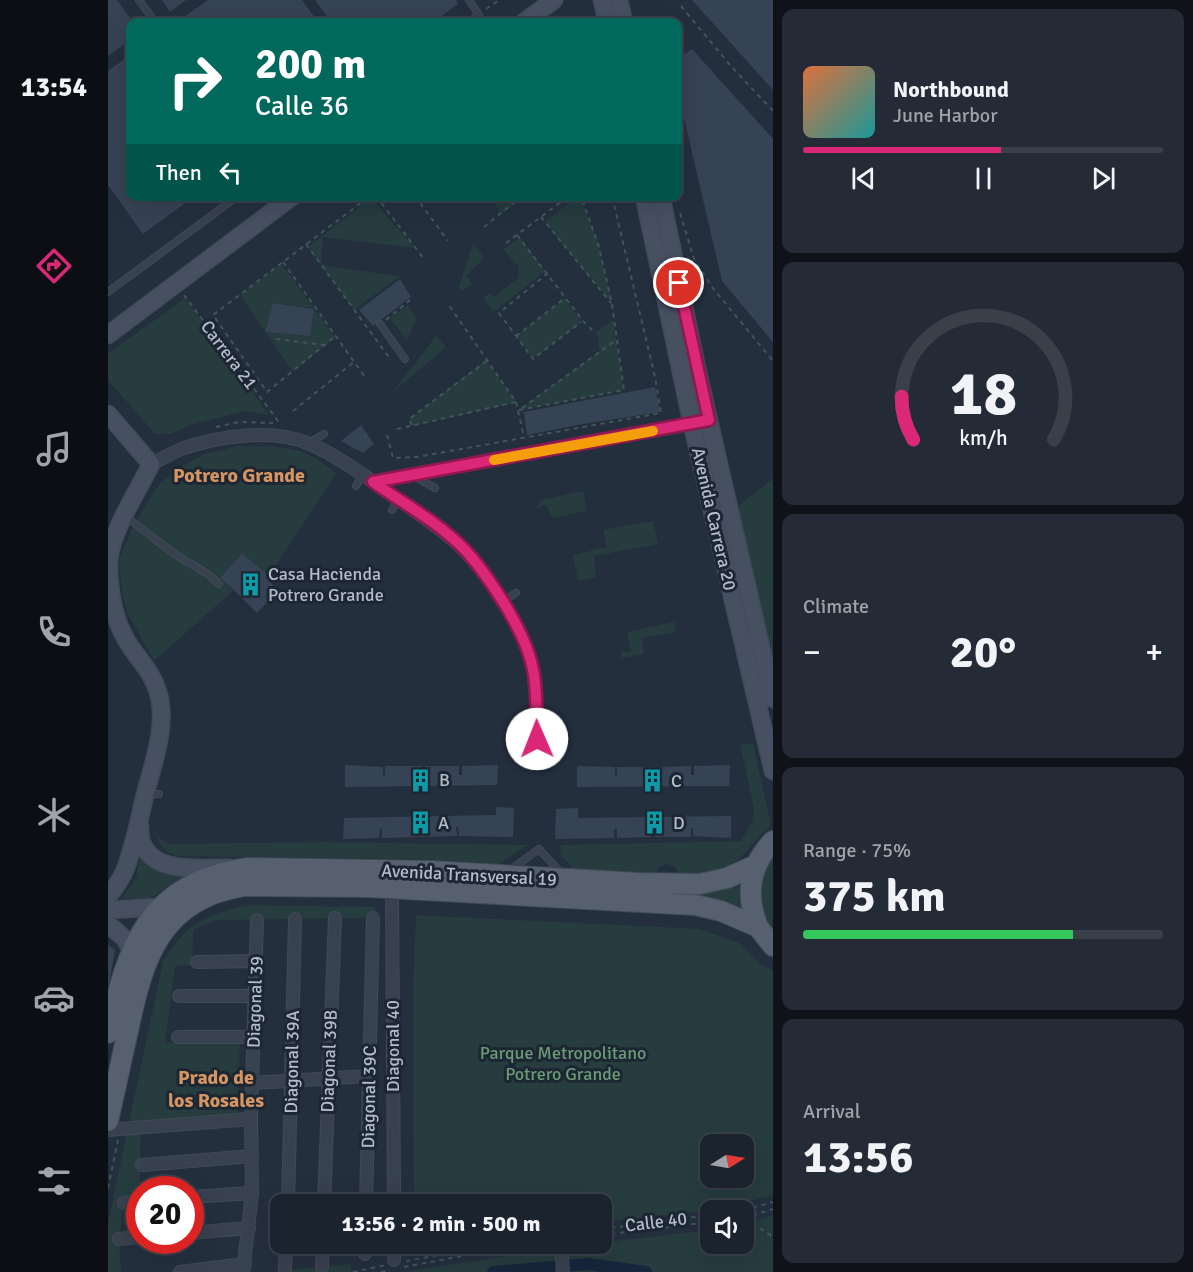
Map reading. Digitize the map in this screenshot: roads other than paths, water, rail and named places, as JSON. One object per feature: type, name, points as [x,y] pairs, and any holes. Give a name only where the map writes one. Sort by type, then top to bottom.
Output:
[{"type":"main road","points":[[758,927],[752,912],[751,880],[763,851],[773,841]]},
{"type":"main road","name":"Avenida Transversal 19","points":[[160,907],[182,890],[202,879],[248,868],[504,874],[700,884],[727,878],[756,865]]},
{"type":"main road","name":"Avenida Transversal 19","points":[[112,1127],[136,991],[146,960],[153,945],[174,919],[192,905],[219,892],[244,886],[392,888],[695,905],[721,912],[758,927],[773,946]]},
{"type":"main road","points":[[108,1033],[118,988],[132,951],[160,907]]},
{"type":"street","points":[[529,18],[554,0]]},
{"type":"street","points":[[602,0],[606,18]]},
{"type":"street","points":[[620,0],[623,18]]},
{"type":"street","points":[[108,335],[286,201]]},
{"type":"street","name":"Avenida Carrera 20","points":[[645,201],[700,422],[773,699]]},
{"type":"street","name":"Avenida Carrera 20","points":[[662,201],[700,422],[773,771]]},
{"type":"street","points":[[108,414],[151,464]]},
{"type":"street","points":[[373,482],[700,422]]},
{"type":"street","points":[[108,897],[118,885],[126,869],[139,820],[152,794],[160,735],[159,694],[150,672],[129,644],[116,620],[110,593],[109,559],[123,515],[151,464],[182,449],[207,442],[280,431],[363,474],[395,505],[435,525],[480,566],[502,601]]},
{"type":"street","points":[[139,820],[141,843],[147,852],[161,864],[179,867],[248,868]]},
{"type":"street","name":"Diagonal 40","points":[[392,888],[394,1194]]},
{"type":"street","points":[[108,910],[160,907]]},
{"type":"street","name":"Diagonal 39B","points":[[324,1194],[335,918]]},
{"type":"street","name":"Diagonal 39C","points":[[366,1194],[373,918]]},
{"type":"street","name":"Diagonal 39A","points":[[288,1194],[295,919]]},
{"type":"street","name":"Diagonal 39","points":[[244,1268],[252,1193],[251,1119],[257,920]]},
{"type":"street","points":[[108,924],[125,939],[132,951]]},
{"type":"street","points":[[197,962],[256,961]]},
{"type":"street","points":[[178,996],[254,996]]},
{"type":"street","points":[[178,1037],[254,1037]]},
{"type":"street","points":[[252,1083],[369,1076]]},
{"type":"street","points":[[112,1127],[251,1119]]},
{"type":"street","points":[[142,1164],[252,1155]]},
{"type":"street","points":[[204,1196],[252,1193]]},
{"type":"street","points":[[204,1232],[249,1228]]},
{"type":"street","points":[[119,1239],[126,1238]]},
{"type":"street","points":[[285,1270],[286,1254]]},
{"type":"street","points":[[322,1267],[323,1254]]},
{"type":"street","points":[[396,1254],[397,1264]]},
{"type":"street","points":[[562,1254],[563,1272]]},
{"type":"street","points":[[180,1272],[244,1268]]},
{"type":"lane","points":[[139,0],[152,18]]},
{"type":"lane","points":[[468,0],[479,15],[475,18]]},
{"type":"lane","points":[[108,292],[231,201]]},
{"type":"lane","points":[[380,324],[405,359]]},
{"type":"lane","points":[[309,444],[324,434]]},
{"type":"lane","points":[[356,486],[363,474]]},
{"type":"lane","points":[[414,475],[435,488]]},
{"type":"lane","points":[[123,515],[219,584]]},
{"type":"lane","points":[[516,593],[502,601],[515,620],[528,651],[534,674],[537,739]]},
{"type":"lane","points":[[504,874],[539,849],[567,879]]},
{"type":"waterway","points":[[493,1272],[588,1264],[646,1272]]},
{"type":"place","name":"Casa Hacienda Potrero Grande","points":[[250,584]]},
{"type":"place","name":"B","points":[[421,780]]},
{"type":"place","name":"C","points":[[653,781]]},
{"type":"place","name":"A","points":[[420,823]]},
{"type":"place","name":"D","points":[[655,823]]},
{"type":"district","name":"Potrero Grande","points":[[239,475]]},
{"type":"district","name":"Prado de los Rosales","points":[[216,1088]]},
{"type":"park label","name":"Parque Metropolitano Potrero Grande","points":[[563,1063]]}]
